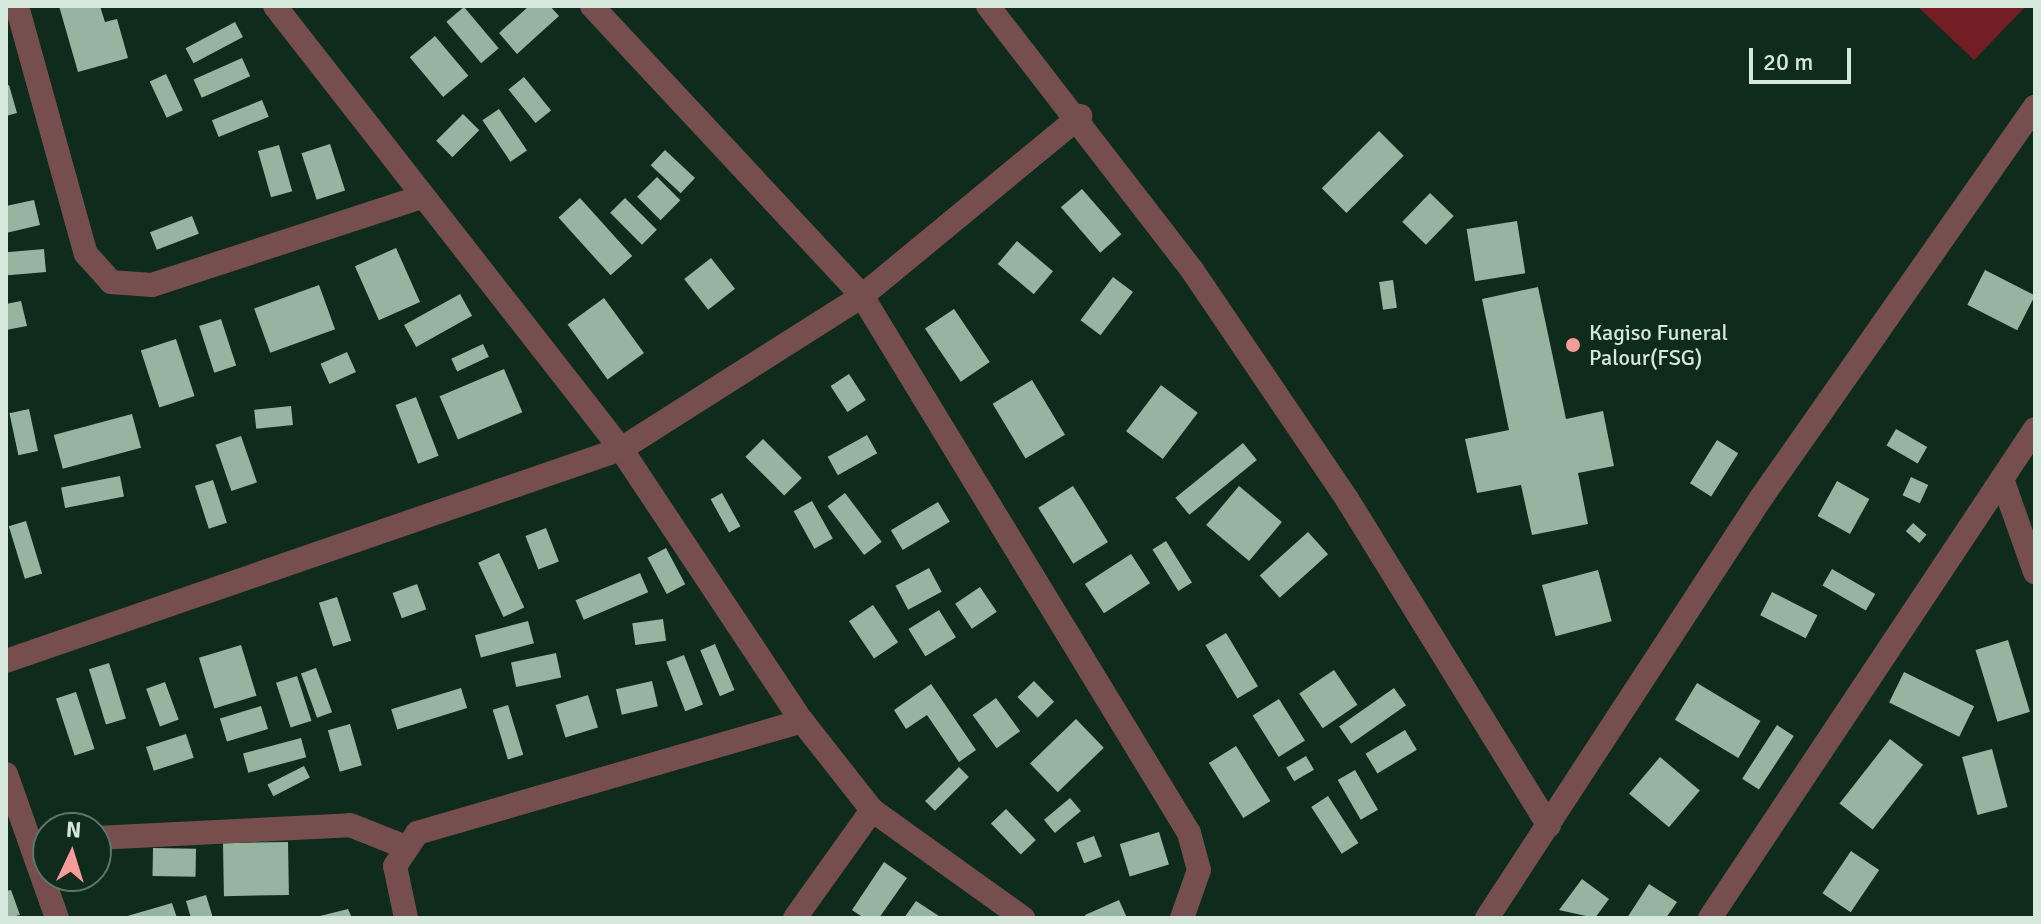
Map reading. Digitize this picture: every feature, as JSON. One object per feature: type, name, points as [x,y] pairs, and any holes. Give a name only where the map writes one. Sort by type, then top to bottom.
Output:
[{"type":"street","points":[[17,6],[86,254],[111,282],[152,285],[422,197]]},
{"type":"street","points":[[275,6],[621,449],[802,721],[872,810],[1023,918]]},
{"type":"street","points":[[592,6],[862,296],[1189,833],[1199,870],[1182,918]]},
{"type":"street","points":[[988,6],[1080,116],[1347,499],[1549,826]]},
{"type":"street","points":[[1487,918],[1769,485],[2035,106]]},
{"type":"street","points":[[6,661],[621,449],[862,296],[1080,116]]},
{"type":"street","points":[[1710,918],[2035,429]]},
{"type":"street","points":[[2002,479],[2035,572]]},
{"type":"street","points":[[406,918],[394,878],[403,846],[428,829],[802,721]]},
{"type":"street","points":[[6,774],[32,828]]},
{"type":"street","points":[[795,918],[872,810]]},
{"type":"street","points":[[112,837],[350,825],[403,846]]},
{"type":"street","points":[[51,892],[57,918]]},
{"type":"shaded area","points":[[1917,6],[2026,6],[1974,60]]},
{"type":"building","points":[[59,6],[100,6],[105,22],[117,19],[128,58],[78,72]]},
{"type":"building","points":[[529,6],[550,6],[559,16],[517,54],[499,33]]},
{"type":"building","points":[[464,7],[499,48],[481,63],[446,22]]},
{"type":"building","points":[[235,22],[243,37],[194,63],[186,48]]},
{"type":"building","points":[[435,36],[468,76],[443,97],[410,57]]},
{"type":"building","points":[[242,58],[250,76],[202,98],[194,80]]},
{"type":"building","points":[[166,74],[183,110],[167,118],[150,82]]},
{"type":"building","points":[[524,77],[551,110],[536,123],[508,90]]},
{"type":"building","points":[[9,85],[17,113],[6,116],[6,86]]},
{"type":"building","points":[[262,100],[269,117],[219,137],[212,120]]},
{"type":"building","points":[[499,109],[527,150],[510,162],[482,120]]},
{"type":"building","points":[[463,114],[479,130],[452,157],[436,141]]},
{"type":"building","points":[[1379,131],[1404,156],[1346,213],[1322,188]]},
{"type":"building","points":[[330,144],[345,191],[317,200],[301,153]]},
{"type":"building","points":[[279,145],[292,191],[271,197],[258,151]]},
{"type":"building","points":[[665,150],[695,178],[681,193],[651,165]]},
{"type":"building","points":[[657,177],[680,200],[661,220],[637,197]]},
{"type":"building","points":[[1082,189],[1121,234],[1100,253],[1061,207]]},
{"type":"building","points":[[1430,193],[1454,216],[1426,245],[1402,222]]},
{"type":"building","points":[[580,198],[632,256],[611,275],[558,217]]},
{"type":"building","points":[[625,198],[657,230],[642,245],[610,213]]},
{"type":"building","points":[[34,200],[40,225],[6,233],[6,206]]},
{"type":"building","points":[[192,216],[199,234],[157,250],[150,232]]},
{"type":"building","points":[[1517,221],[1525,273],[1475,281],[1467,229]]},
{"type":"building","points":[[1017,241],[1053,271],[1034,294],[998,264]]},
{"type":"building","points":[[396,248],[420,302],[379,320],[355,266]]},
{"type":"building","points":[[44,249],[46,272],[8,275],[6,252]]},
{"type":"building","points":[[711,258],[735,289],[708,310],[684,279]]},
{"type":"building","points":[[1985,270],[2035,295],[2017,330],[1967,305]]},
{"type":"building","points":[[1113,277],[1133,292],[1100,335],[1081,320]]},
{"type":"building","points":[[1393,280],[1397,308],[1383,310],[1379,282]]},
{"type":"building","points":[[319,285],[335,329],[270,353],[254,309]]},
{"type":"building","points":[[1538,287],[1566,419],[1603,411],[1614,466],[1578,473],[1588,524],[1532,535],[1521,485],[1477,493],[1465,439],[1509,430],[1482,299]]},
{"type":"building","points":[[460,294],[472,316],[416,347],[404,325]]},
{"type":"building","points":[[604,298],[644,353],[608,379],[568,324]]},
{"type":"building","points":[[21,301],[27,326],[6,330],[6,304]]},
{"type":"building","points":[[954,309],[990,362],[961,382],[925,329]]},
{"type":"building","points":[[221,319],[236,366],[214,373],[199,326]]},
{"type":"building","points":[[176,339],[195,396],[159,407],[141,350]]},
{"type":"building","points":[[483,344],[489,357],[457,371],[451,359]]},
{"type":"building","points":[[347,352],[356,372],[329,384],[321,364]]},
{"type":"building","points":[[504,369],[522,412],[458,440],[440,396]]},
{"type":"building","points":[[849,374],[866,400],[847,412],[831,386]]},
{"type":"building","points":[[1032,380],[1065,435],[1026,459],[993,404]]},
{"type":"building","points":[[1161,385],[1198,413],[1163,459],[1126,431]]},
{"type":"building","points":[[416,397],[439,456],[418,464],[395,405]]},
{"type":"building","points":[[291,406],[293,425],[256,429],[254,410]]},
{"type":"building","points":[[29,409],[38,451],[18,455],[9,413]]},
{"type":"building","points":[[132,414],[141,448],[63,469],[54,435]]},
{"type":"building","points":[[1896,429],[1927,447],[1918,463],[1886,445]]},
{"type":"building","points":[[867,435],[877,453],[838,475],[828,457]]},
{"type":"building","points":[[241,436],[257,482],[231,491],[215,445]]},
{"type":"building","points":[[763,439],[802,478],[784,496],[745,457]]},
{"type":"building","points":[[1717,440],[1738,453],[1711,496],[1690,483]]},
{"type":"building","points":[[1243,443],[1257,460],[1189,515],[1175,498]]},
{"type":"building","points":[[120,476],[124,497],[65,508],[61,487]]},
{"type":"building","points":[[1911,477],[1928,485],[1920,503],[1903,495]]},
{"type":"building","points":[[213,480],[227,523],[209,529],[195,486]]},
{"type":"building","points":[[1837,481],[1869,499],[1850,534],[1818,516]]},
{"type":"building","points":[[1073,486],[1108,542],[1073,564],[1038,508]]},
{"type":"building","points":[[1239,486],[1282,522],[1249,561],[1206,525]]},
{"type":"building","points":[[722,493],[740,526],[729,533],[711,499]]},
{"type":"building","points":[[845,493],[882,542],[864,555],[827,506]]},
{"type":"building","points":[[812,501],[833,539],[814,549],[794,511]]},
{"type":"building","points":[[938,502],[950,522],[903,550],[891,530]]},
{"type":"building","points":[[26,521],[42,574],[25,579],[9,526]]},
{"type":"building","points":[[1913,523],[1927,535],[1919,543],[1906,531]]},
{"type":"building","points":[[546,528],[559,562],[538,569],[525,536]]},
{"type":"building","points":[[1308,532],[1328,554],[1280,598],[1260,575]]},
{"type":"building","points":[[1166,541],[1192,583],[1178,591],[1152,549]]},
{"type":"building","points":[[666,548],[685,584],[667,594],[647,558]]},
{"type":"building","points":[[499,553],[524,607],[504,617],[478,563]]},
{"type":"building","points":[[1131,554],[1150,583],[1104,613],[1085,584]]},
{"type":"building","points":[[929,568],[942,592],[908,610],[895,586]]},
{"type":"building","points":[[1832,569],[1875,594],[1866,610],[1822,585]]},
{"type":"building","points":[[1598,570],[1612,621],[1556,636],[1542,585]]},
{"type":"building","points":[[640,573],[648,592],[584,620],[576,600]]},
{"type":"building","points":[[417,584],[426,609],[402,618],[393,593]]},
{"type":"building","points":[[980,587],[997,612],[972,629],[955,604]]},
{"type":"building","points":[[1772,592],[1817,615],[1806,638],[1760,615]]},
{"type":"building","points":[[337,597],[351,641],[333,647],[319,603]]},
{"type":"building","points":[[873,605],[898,642],[874,659],[849,621]]},
{"type":"building","points":[[939,610],[956,637],[925,656],[908,629]]},
{"type":"building","points":[[663,619],[666,641],[635,645],[632,623]]},
{"type":"building","points":[[528,621],[534,643],[481,657],[475,635]]},
{"type":"building","points":[[1226,633],[1258,686],[1237,699],[1205,645]]},
{"type":"building","points":[[2008,640],[2030,712],[1997,722],[1975,650]]},
{"type":"building","points":[[715,644],[735,690],[720,696],[700,650]]},
{"type":"building","points":[[241,645],[256,696],[214,709],[199,658]]},
{"type":"building","points":[[556,653],[561,677],[516,687],[511,663]]},
{"type":"building","points":[[684,655],[703,704],[685,711],[666,662]]},
{"type":"building","points":[[109,663],[126,718],[106,725],[89,669]]},
{"type":"building","points":[[316,668],[332,712],[317,718],[301,673]]},
{"type":"building","points":[[1334,670],[1357,705],[1323,728],[1299,693]]},
{"type":"building","points":[[1904,672],[1974,706],[1959,737],[1889,703]]},
{"type":"building","points":[[297,676],[312,721],[291,727],[276,683]]},
{"type":"building","points":[[652,681],[658,706],[622,715],[616,689]]},
{"type":"building","points":[[1034,681],[1054,702],[1038,718],[1017,697]]},
{"type":"building","points":[[165,682],[179,720],[160,726],[146,689]]},
{"type":"building","points":[[1697,683],[1760,721],[1738,758],[1675,720]]},
{"type":"building","points":[[931,684],[976,750],[959,762],[927,715],[906,729],[894,710]]},
{"type":"building","points":[[461,688],[467,708],[397,729],[391,709]]},
{"type":"building","points":[[1394,688],[1406,705],[1351,744],[1339,726]]},
{"type":"building","points":[[76,692],[95,749],[75,756],[56,698]]},
{"type":"building","points":[[588,695],[598,728],[565,737],[555,705]]},
{"type":"building","points":[[996,698],[1020,731],[997,748],[973,715]]},
{"type":"building","points":[[1279,699],[1305,741],[1279,757],[1253,715]]},
{"type":"building","points":[[508,705],[523,755],[508,759],[493,710]]},
{"type":"building","points":[[261,706],[268,729],[227,742],[220,719]]},
{"type":"building","points":[[1076,719],[1104,748],[1058,792],[1030,763]]},
{"type":"building","points":[[350,724],[362,765],[340,772],[328,730]]},
{"type":"building","points":[[1777,725],[1794,736],[1759,790],[1742,779]]},
{"type":"building","points":[[1405,730],[1417,750],[1377,773],[1366,754]]},
{"type":"building","points":[[186,734],[194,758],[154,771],[146,747]]},
{"type":"building","points":[[301,738],[306,757],[248,773],[243,754]]},
{"type":"building","points":[[1890,739],[1923,765],[1873,829],[1840,804]]},
{"type":"building","points":[[1236,746],[1270,801],[1243,818],[1209,763]]},
{"type":"building","points":[[1992,749],[2008,807],[1978,815],[1962,757]]},
{"type":"building","points":[[1306,756],[1314,770],[1294,781],[1286,768]]},
{"type":"building","points":[[1660,757],[1700,790],[1669,827],[1629,794]]},
{"type":"building","points":[[304,766],[310,778],[273,796],[267,785]]},
{"type":"building","points":[[959,767],[969,777],[935,811],[925,801]]},
{"type":"building","points":[[1355,770],[1378,810],[1361,820],[1338,780]]},
{"type":"building","points":[[1328,796],[1358,843],[1342,854],[1311,807]]},
{"type":"building","points":[[1070,798],[1081,811],[1055,833],[1044,820]]},
{"type":"building","points":[[1006,809],[1036,840],[1021,855],[991,824]]},
{"type":"building","points":[[1159,832],[1169,865],[1130,877],[1120,844]]},
{"type":"building","points":[[1094,836],[1102,857],[1084,863],[1076,843]]},
{"type":"building","points":[[288,842],[289,895],[224,896],[223,843]]},
{"type":"building","points":[[153,848],[196,849],[196,877],[153,876]]},
{"type":"building","points":[[1851,851],[1879,870],[1851,912],[1822,893]]},
{"type":"building","points":[[884,862],[907,878],[879,918],[864,918],[852,910]]},
{"type":"building","points":[[1582,879],[1609,899],[1595,918],[1559,910]]},
{"type":"building","points":[[1649,884],[1677,902],[1666,918],[1627,918]]},
{"type":"building","points":[[11,890],[20,915],[6,918],[6,891]]},
{"type":"building","points":[[206,895],[213,918],[191,918],[186,901]]},
{"type":"building","points":[[1119,900],[1127,918],[1086,918],[1085,915]]},
{"type":"building","points":[[916,901],[942,918],[904,918]]},
{"type":"building","points":[[172,903],[177,918],[124,918],[124,917]]},
{"type":"building","points":[[348,909],[352,918],[316,918],[316,917]]},
{"type":"place","name":"Kagiso Funeral Palour(FSG)","points":[[1573,345]]}]
